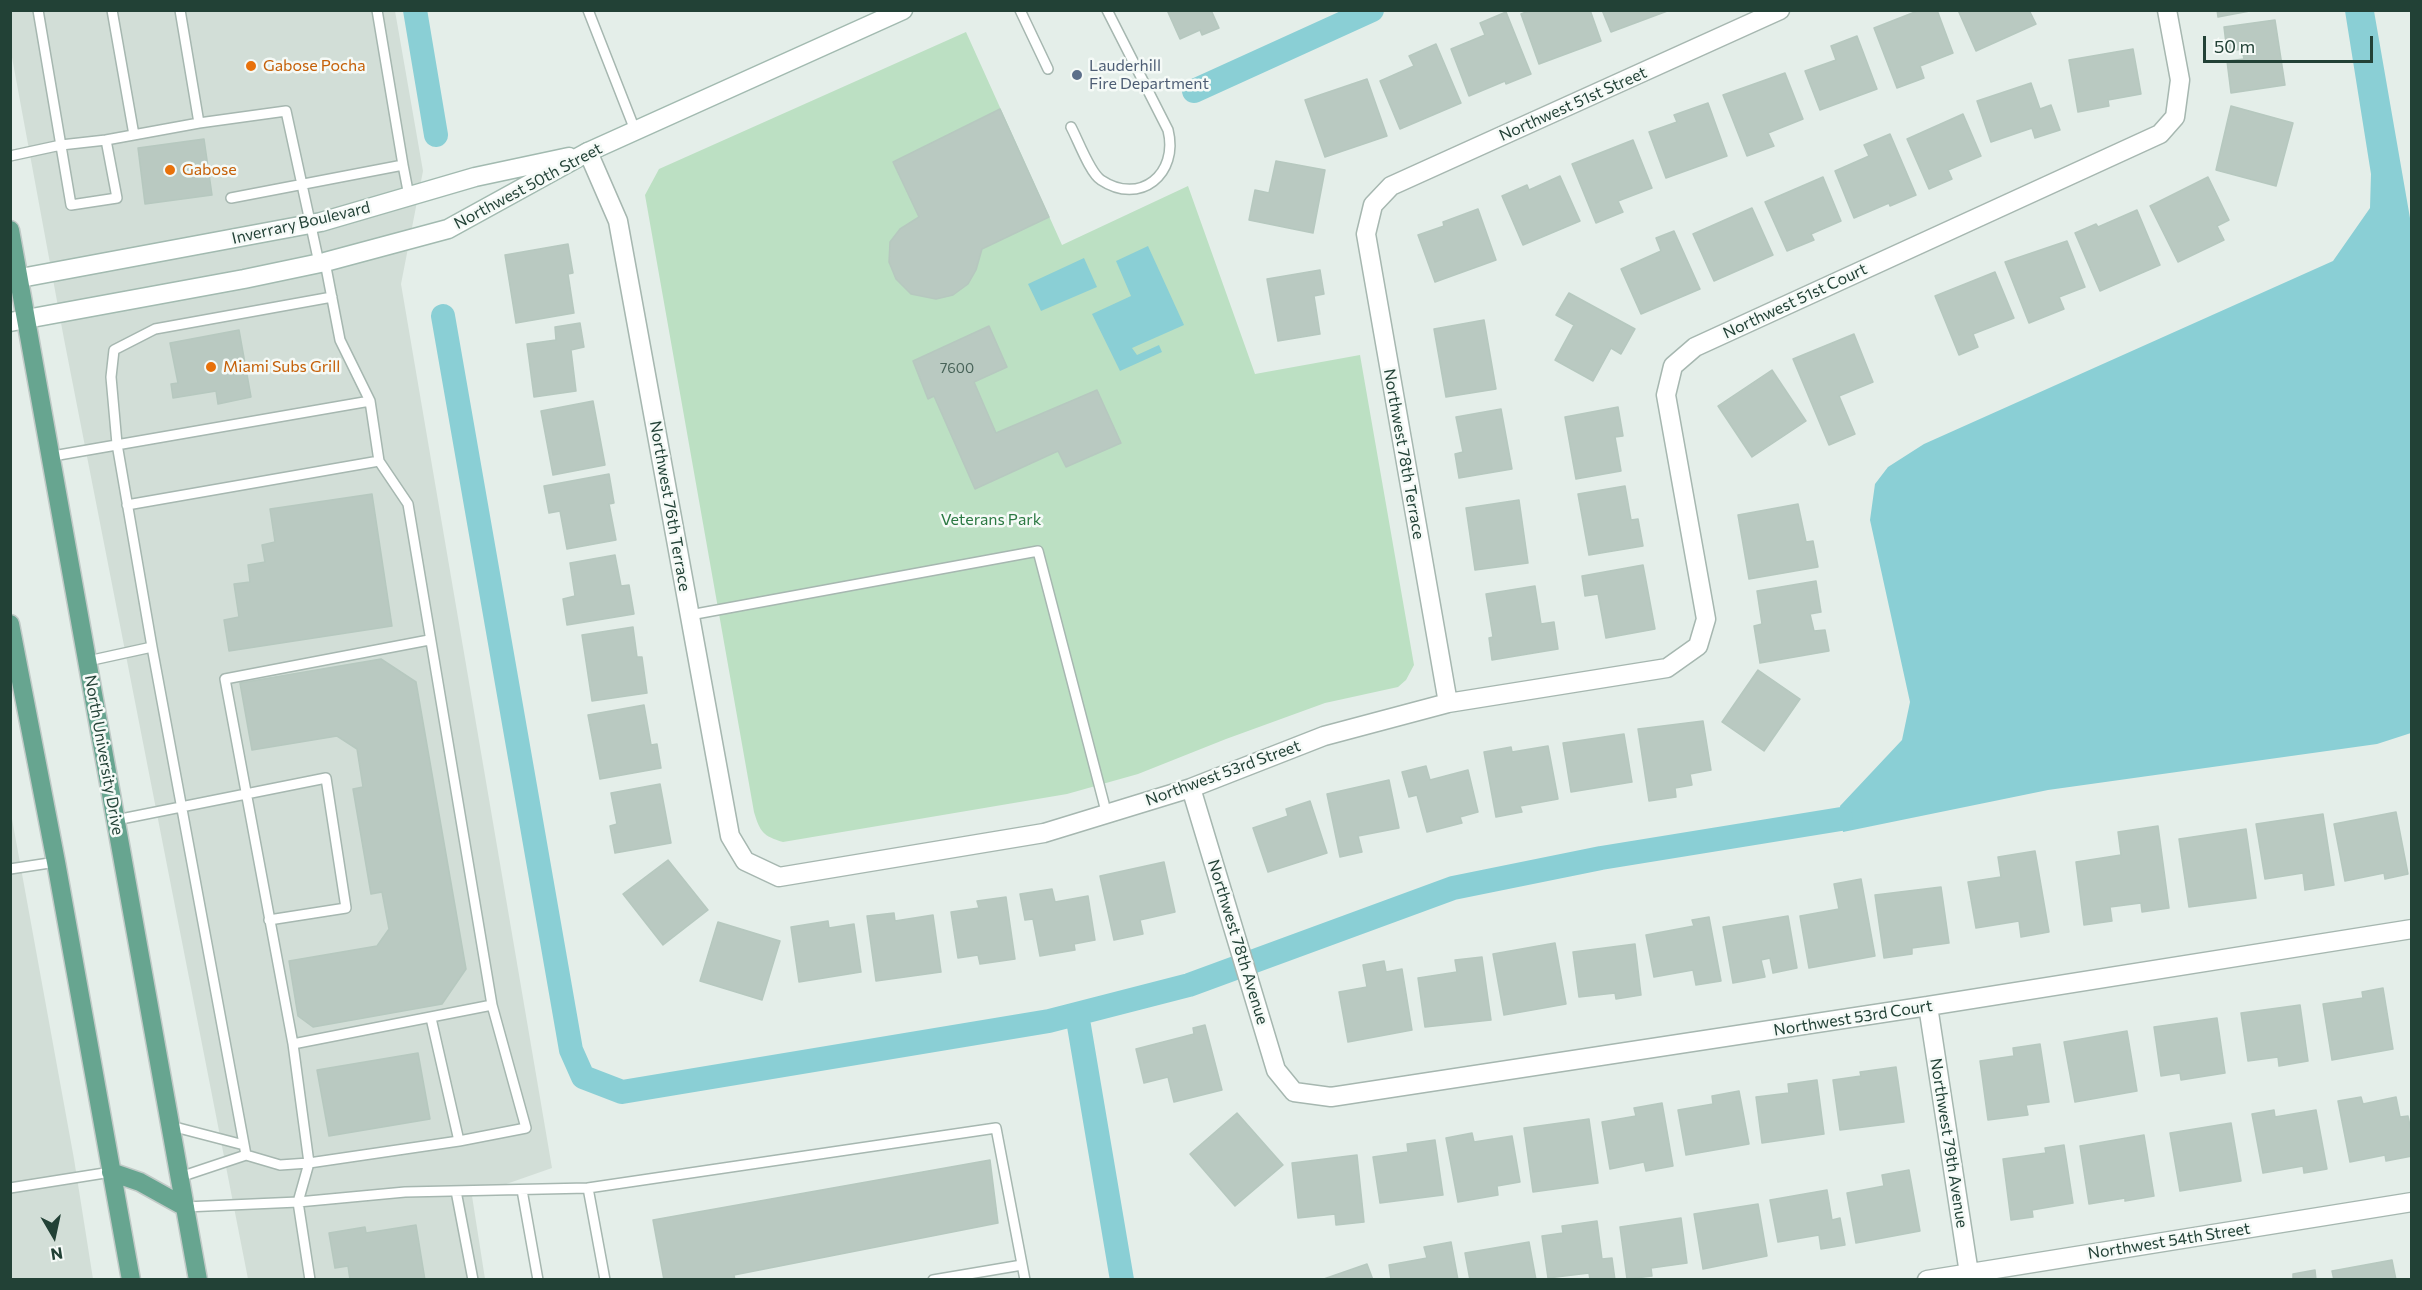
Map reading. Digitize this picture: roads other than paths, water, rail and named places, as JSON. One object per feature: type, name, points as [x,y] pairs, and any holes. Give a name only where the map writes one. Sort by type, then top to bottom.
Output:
[{"type":"main road","name":"North University Drive","points":[[10,230],[19,321],[53,456],[198,1280]]},
{"type":"main road","points":[[10,624],[56,862],[130,1280]]},
{"type":"main road","points":[[111,1172],[140,1182],[185,1207]]},
{"type":"street","name":"Northwest 50th Street","points":[[19,321],[244,279],[322,262],[448,229],[588,152],[903,10]]},
{"type":"street","name":"Northwest 51st Street","points":[[1373,205],[1391,186],[1780,10]]},
{"type":"street","name":"Northwest 51st Court","points":[[1698,646],[1706,619],[1666,395],[1672,366],[1695,347],[2160,134],[2175,117],[2180,80],[2167,10]]},
{"type":"street","name":"Inverrary Boulevard","points":[[15,279],[310,224],[475,177],[588,152]]},
{"type":"street","name":"Northwest 76th Terrace","points":[[588,152],[618,221],[730,836],[745,861]]},
{"type":"street","name":"Northwest 78th Terrace","points":[[1373,205],[1366,234],[1448,703]]},
{"type":"street","name":"Northwest 53rd Street","points":[[745,861],[779,877],[1044,833],[1191,788],[1324,736],[1448,703],[1667,668],[1698,646]]},
{"type":"street","name":"Northwest 78th Avenue","points":[[1191,788],[1276,1070],[1294,1092]]},
{"type":"street","name":"Northwest 53rd Court","points":[[1294,1092],[1330,1097],[1929,1006],[2412,929]]},
{"type":"street","name":"Northwest 79th Avenue","points":[[1929,1006],[1970,1276]]},
{"type":"street","name":"Northwest 54th Street","points":[[1927,1280],[1970,1276],[2412,1202]]},
{"type":"lane","points":[[38,10],[71,205],[117,198],[106,140]]},
{"type":"lane","points":[[112,10],[134,135]]},
{"type":"lane","points":[[180,10],[199,123]]},
{"type":"lane","points":[[377,10],[409,196]]},
{"type":"lane","points":[[588,10],[635,130]]},
{"type":"lane","points":[[1020,10],[1048,69]]},
{"type":"lane","points":[[1071,127],[1099,179],[1113,186],[1129,191],[1149,185],[1162,174],[1170,160],[1172,146],[1168,130],[1107,10]]},
{"type":"lane","points":[[10,156],[61,145],[286,111],[310,224],[332,297],[340,340],[370,401],[379,461],[408,504],[492,1005],[526,1128],[459,1141],[309,1164],[280,1166],[245,1150],[171,1126]]},
{"type":"lane","points":[[231,198],[403,165]]},
{"type":"lane","points":[[245,1150],[127,505],[117,444],[111,377],[114,350],[155,329],[332,297]]},
{"type":"lane","points":[[53,456],[370,401]]},
{"type":"lane","points":[[127,505],[379,461]]},
{"type":"lane","points":[[690,615],[1038,551],[1107,815]]},
{"type":"lane","points":[[310,1280],[298,1202],[309,1164],[293,1044],[225,679],[429,640]]},
{"type":"lane","points":[[88,661],[152,647]]},
{"type":"lane","points":[[116,820],[326,778],[346,908],[269,920]]},
{"type":"lane","points":[[10,869],[56,862]]},
{"type":"lane","points":[[293,1044],[492,1005]]},
{"type":"lane","points":[[431,1018],[459,1141]]},
{"type":"lane","points":[[185,1207],[298,1202],[405,1192],[588,1188],[996,1128],[1025,1280]]},
{"type":"lane","points":[[180,1177],[245,1150]]},
{"type":"lane","points":[[10,1188],[111,1172]]},
{"type":"lane","points":[[588,1188],[605,1280]]},
{"type":"lane","points":[[522,1190],[538,1280]]},
{"type":"lane","points":[[456,1191],[473,1280]]},
{"type":"lane","points":[[933,1280],[1022,1265]]},
{"type":"water","points":[[2345,11],[2374,11],[2410,218],[2411,733],[2377,744],[2048,790],[1843,832],[1840,806],[1902,740],[1910,702],[1870,520],[1875,484],[1888,467],[1924,444],[2333,261],[2370,208],[2371,174]]},
{"type":"water","points":[[1148,246],[1184,325],[1132,348],[1137,355],[1159,345],[1162,352],[1120,371],[1092,314],[1131,296],[1116,261]]},
{"type":"water","points":[[1084,258],[1097,287],[1041,311],[1028,284]]},
{"type":"waterway","points":[[415,10],[436,135]]},
{"type":"waterway","points":[[1194,91],[1372,10]]},
{"type":"waterway","points":[[443,316],[571,1050],[583,1077],[622,1092],[1049,1021],[1189,985],[1453,888],[1601,858],[1841,819]]},
{"type":"waterway","points":[[1077,1014],[1122,1280]]},
{"type":"place","name":"Gabose Pocha","points":[[251,66]]},
{"type":"place","name":"Lauderhill Fire Department","points":[[1077,75]]},
{"type":"place","name":"Gabose","points":[[170,170]]},
{"type":"place","name":"Miami Subs Grill","points":[[211,367]]},
{"type":"park label","name":"Veterans Park","points":[[991,520]]}]
